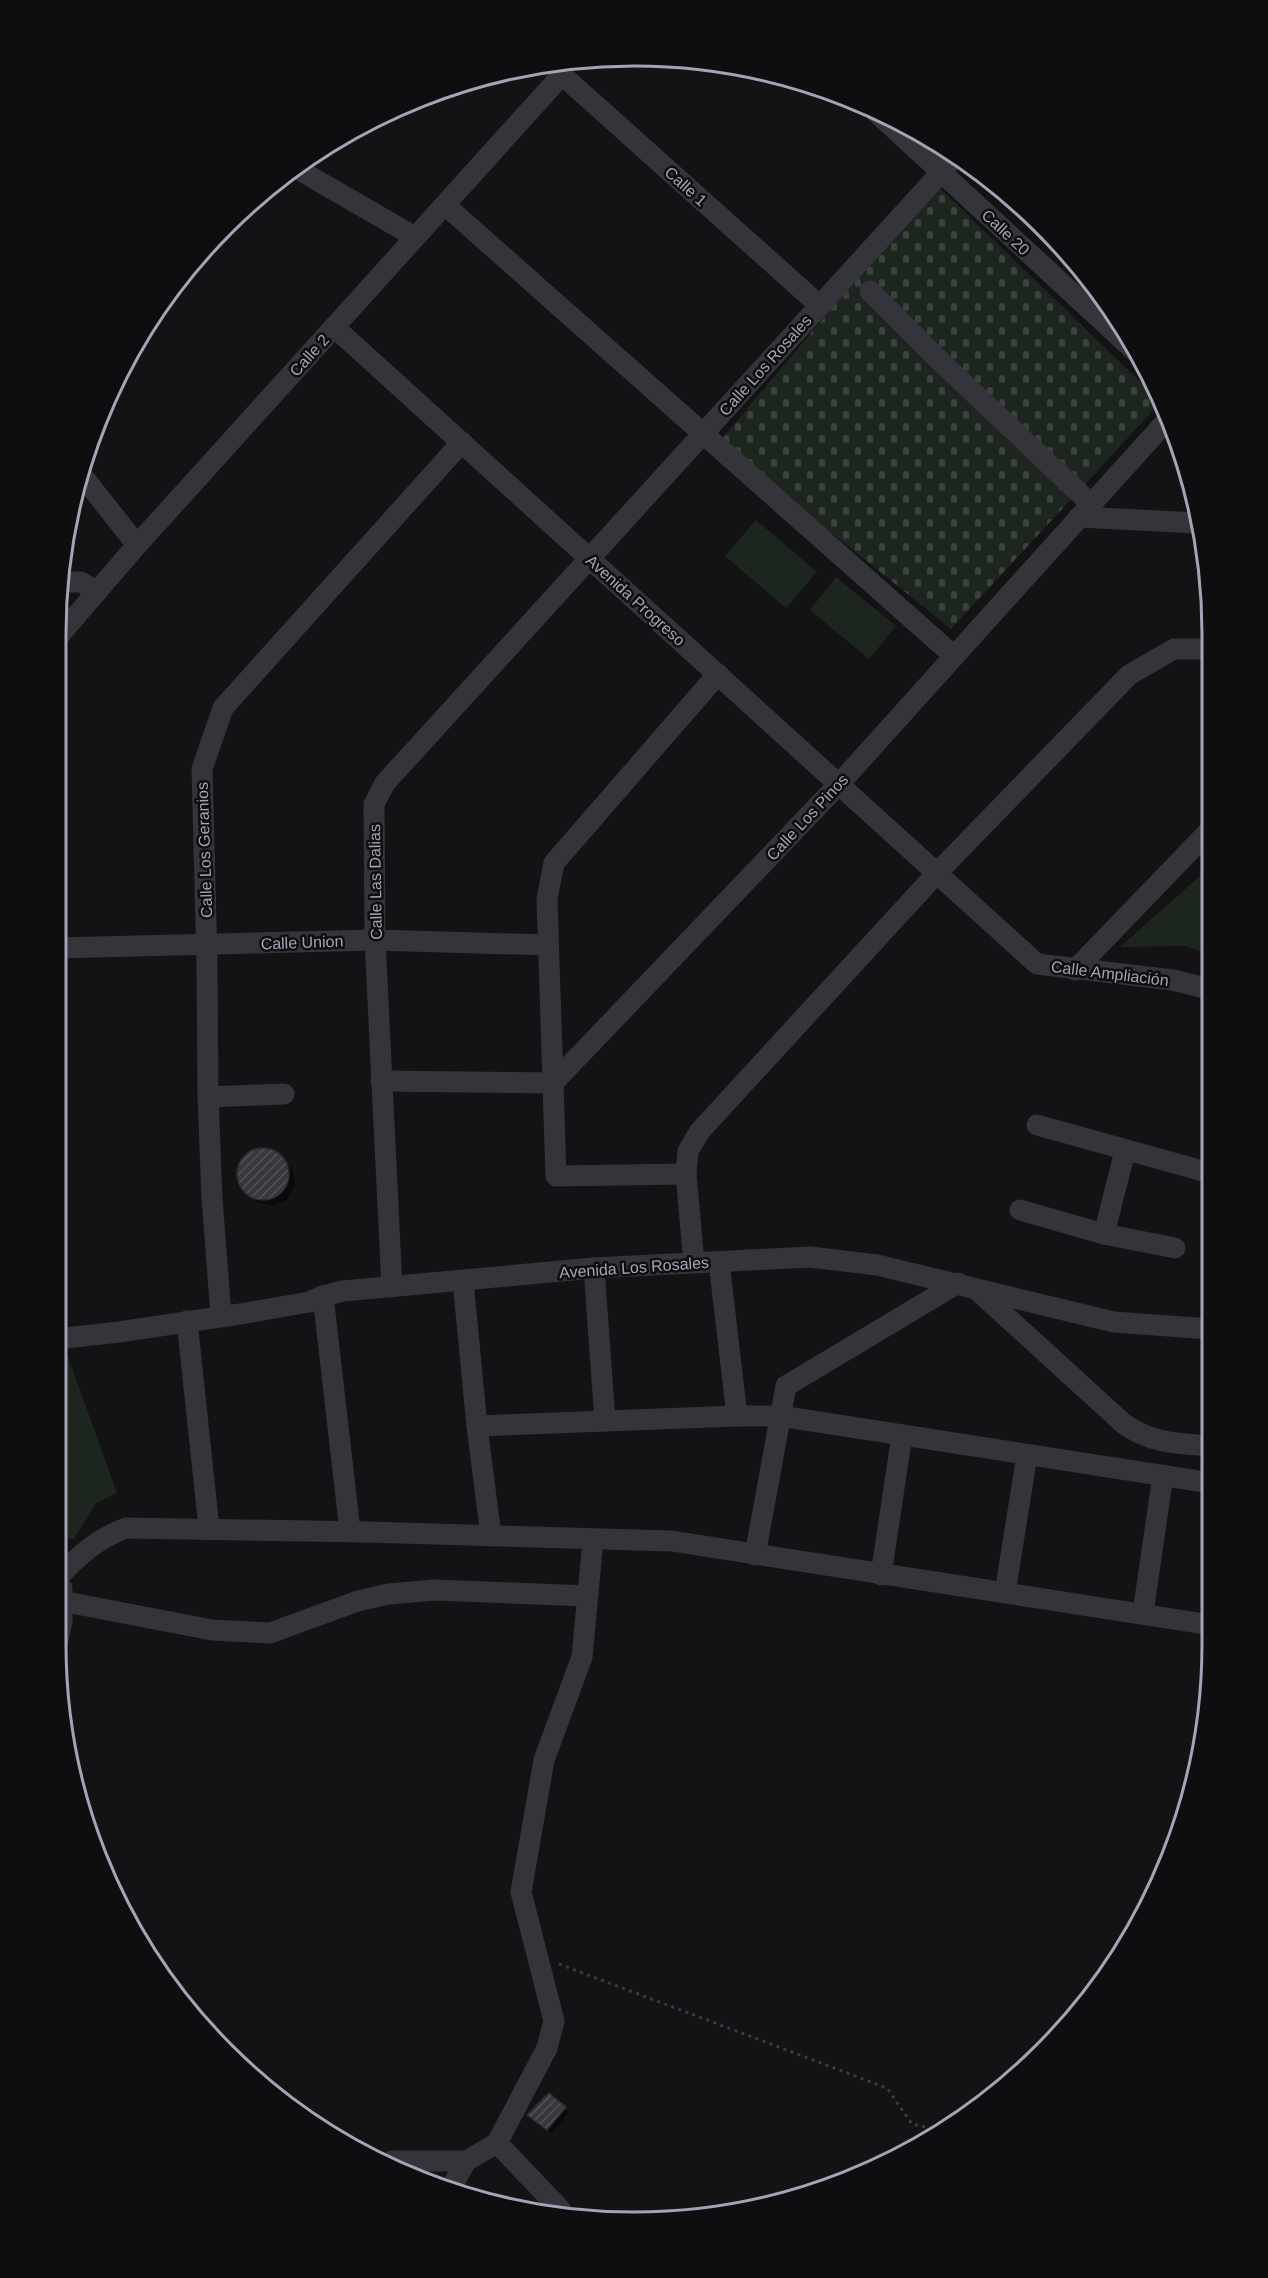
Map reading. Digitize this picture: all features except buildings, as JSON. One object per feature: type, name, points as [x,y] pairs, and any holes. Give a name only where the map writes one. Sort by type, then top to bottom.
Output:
[{"type":"street","name":"Calle 2","points":[[66,627],[137,545],[445,205],[560,71]]},
{"type":"street","name":"Calle 1","points":[[564,71],[819,305]]},
{"type":"street","name":"Calle 20","points":[[897,131],[1097,305]]},
{"type":"street","name":"Calle Los Rosales","points":[[590,558],[950,162]]},
{"type":"street","points":[[303,172],[415,237]]},
{"type":"street","points":[[445,205],[954,656]]},
{"type":"street","points":[[870,291],[1085,510],[1191,522]]},
{"type":"street","name":"Avenida Progreso","points":[[334,327],[938,873]]},
{"type":"street","name":"Calle Los Pinos","points":[[553,1083],[839,784],[1162,425]]},
{"type":"street","name":"Calle Los Geranios","points":[[221,1316],[212,1198],[208,1097],[207,945],[201,769],[223,708],[462,442]]},
{"type":"street","points":[[87,481],[137,545]]},
{"type":"street","name":"Calle Las Dalias","points":[[392,1287],[375,940],[374,804],[385,783],[590,558]]},
{"type":"street","points":[[69,582],[81,582],[97,592]]},
{"type":"street","points":[[694,1263],[686,1174],[688,1151],[700,1131],[938,873],[1129,675],[1174,648],[1202,649]]},
{"type":"street","points":[[686,1174],[556,1176],[547,899],[554,863],[718,674]]},
{"type":"street","points":[[1075,970],[1202,839]]},
{"type":"street","name":"Calle Ampliación","points":[[938,873],[1037,964],[1173,980],[1202,987]]},
{"type":"street","name":"Calle Union","points":[[66,948],[375,940],[548,945]]},
{"type":"street","points":[[381,1081],[553,1083]]},
{"type":"street","points":[[208,1097],[284,1094]]},
{"type":"street","points":[[1037,1125],[1202,1171]]},
{"type":"street","points":[[1104,1234],[1125,1151]]},
{"type":"street","points":[[1020,1210],[1104,1234],[1174,1248]]},
{"type":"street","name":"Avenida Los Rosales","points":[[66,1338],[154,1328],[309,1302],[343,1291],[594,1268],[810,1257],[877,1265],[1114,1322],[1202,1328]]},
{"type":"street","points":[[719,1262],[737,1416]]},
{"type":"street","points":[[594,1268],[605,1421]]},
{"type":"street","points":[[463,1281],[477,1426],[491,1536]]},
{"type":"street","points":[[755,1555],[786,1386],[966,1285],[1124,1424],[1154,1440],[1202,1445]]},
{"type":"street","points":[[323,1296],[350,1531]]},
{"type":"street","points":[[187,1321],[209,1528]]},
{"type":"street","points":[[477,1426],[780,1416],[1202,1481]]},
{"type":"street","points":[[881,1575],[902,1435]]},
{"type":"street","points":[[1005,1593],[1027,1455]]},
{"type":"street","points":[[1143,1613],[1163,1475]]},
{"type":"street","points":[[66,1567],[101,1538],[126,1527],[672,1541],[1202,1623]]},
{"type":"street","points":[[400,2161],[466,2161],[497,2143],[546,2048],[554,2021],[535,1954],[521,1892],[544,1761],[582,1657],[594,1540]]},
{"type":"street","points":[[66,1602],[212,1630],[270,1633],[358,1601],[388,1594],[435,1590],[587,1596]]},
{"type":"street","points":[[497,2143],[558,2207]]},
{"type":"street","points":[[454,2183],[466,2161]]},
{"type":"path","points":[[535,1954],[887,2088],[912,2124],[931,2128]]},
{"type":"green space","points":[[936,184],[1144,386],[1155,408],[951,629],[719,442]]},
{"type":"green space","points":[[756,520],[817,572],[786,608],[725,556]]},
{"type":"green space","points":[[836,577],[896,626],[869,659],[810,610]]},
{"type":"green space","points":[[1202,874],[1202,952],[1187,946],[1120,947]]},
{"type":"green space","points":[[67,1354],[117,1493],[96,1503],[74,1539],[66,1539]]}]
